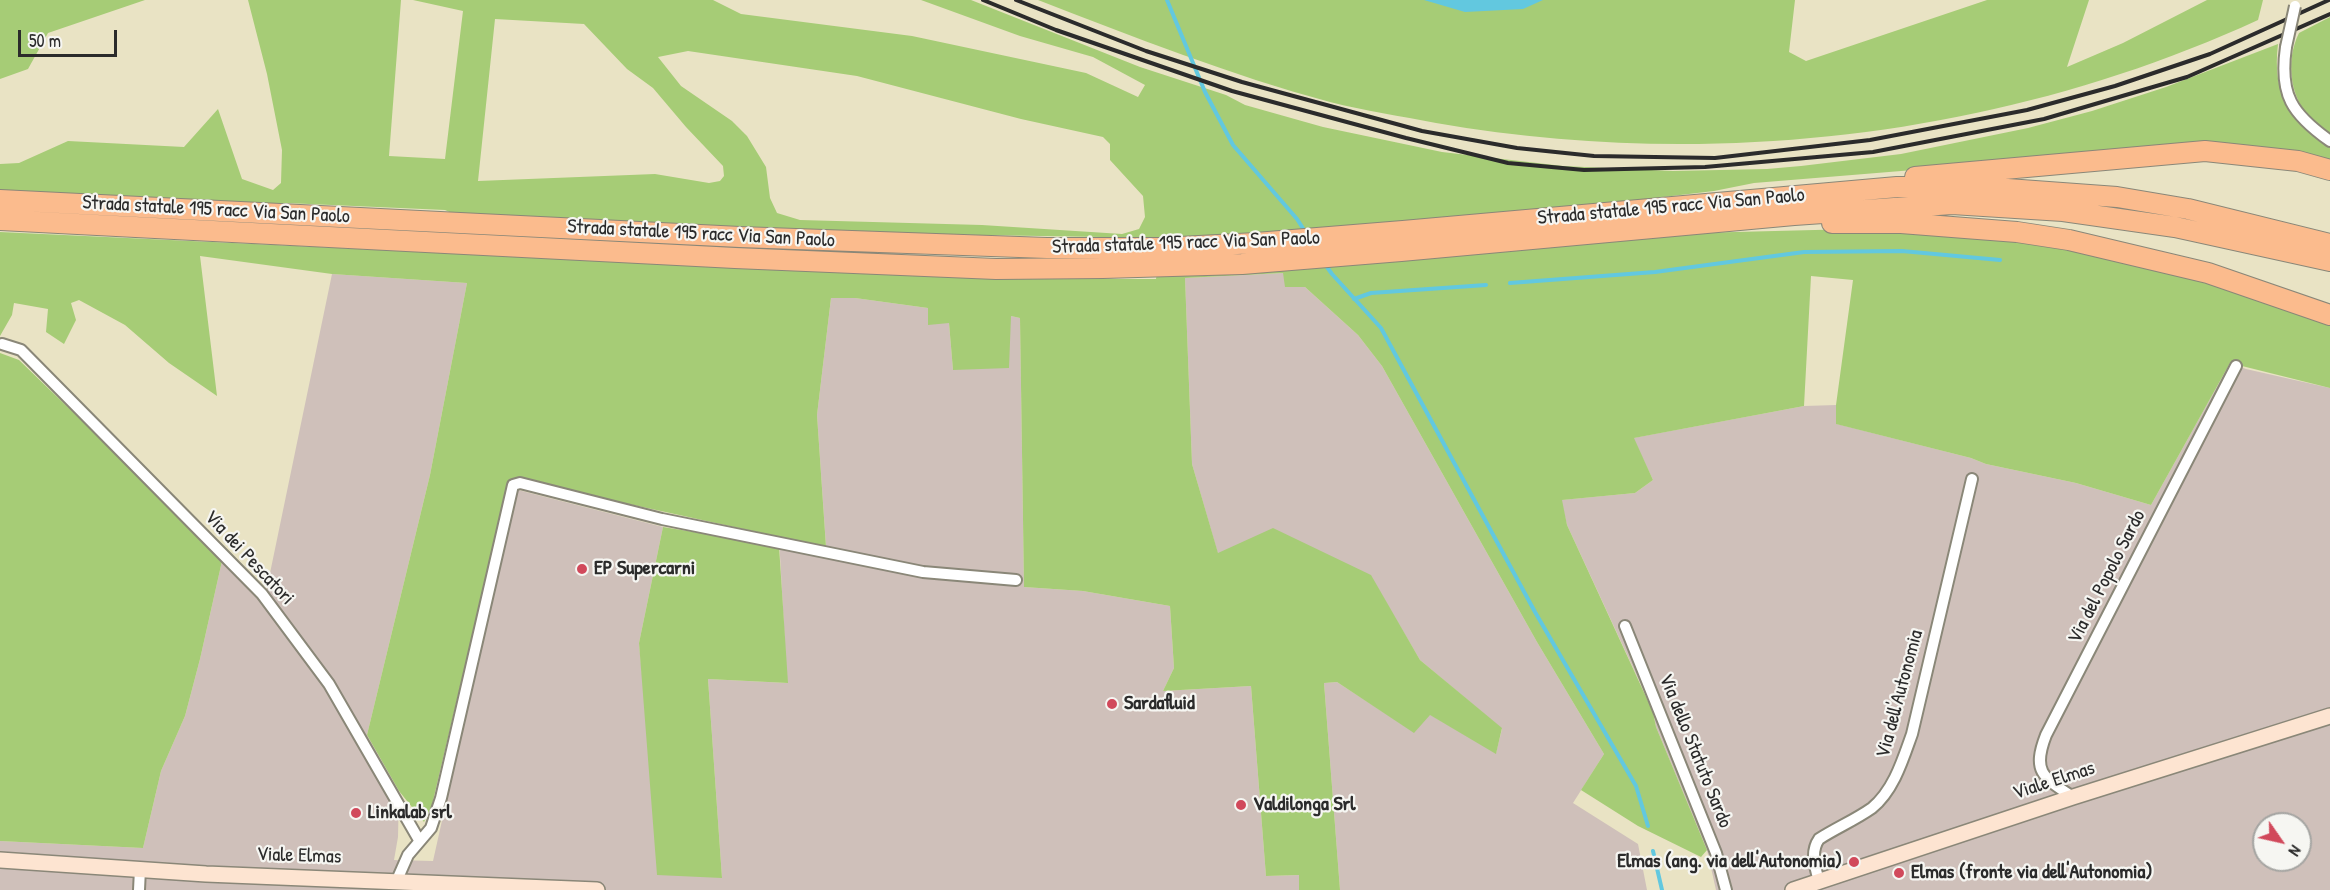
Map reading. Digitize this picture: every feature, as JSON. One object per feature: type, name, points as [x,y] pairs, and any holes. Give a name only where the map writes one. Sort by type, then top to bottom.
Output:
[{"type":"highway","points":[[1897,187],[1918,175],[2205,151],[2298,161],[2330,170]]},
{"type":"highway","name":"Strada statale 195 racc Via San Paolo","points":[[1641,219],[1897,187],[1990,187],[2117,197],[2188,209],[2330,244]]},
{"type":"highway","name":"Strada statale 195 racc Via San Paolo","points":[[0,200],[740,237],[1047,248],[1161,257]]},
{"type":"highway","name":"Strada statale 195 racc Via San Paolo","points":[[0,219],[735,258],[961,267],[1161,257],[1256,243],[1641,219],[1794,215],[1952,204],[2063,211],[2175,227],[2330,261]]},
{"type":"highway","points":[[1794,215],[1817,223],[1901,223],[2018,232],[2068,240],[2208,273],[2330,315]]},
{"type":"main road","name":"Viale Elmas","points":[[1793,890],[2073,797],[2330,716]]},
{"type":"main road","name":"Viale Elmas","points":[[0,860],[140,869],[597,890]]},
{"type":"street","points":[[2295,3],[2283,76],[2289,99],[2299,115],[2309,126],[2330,141]]},
{"type":"street","name":"Via dei Pescatori","points":[[2,344],[21,350],[262,594],[329,684],[419,840]]},
{"type":"street","name":"Via del Popolo Sardo","points":[[2073,797],[2052,783],[2038,763],[2046,735],[2236,366]]},
{"type":"street","name":"Via dell'Autonomia","points":[[1819,881],[1814,861],[1815,844],[1819,839],[1874,806],[1901,766],[1912,734],[1972,478]]},
{"type":"street","points":[[397,880],[408,855],[431,828],[441,798],[513,486],[520,483],[662,519],[923,572],[1016,580]]},
{"type":"street","name":"Via dello Statuto Sardo","points":[[1625,627],[1716,853],[1726,890]]},
{"type":"street","points":[[140,869],[140,890]]},
{"type":"shaded area","points":[[1283,273],[1305,287],[1358,335],[1382,366],[1537,642],[1604,754],[1573,803],[1638,844],[1647,890],[1340,890],[1324,683],[1337,682],[1414,732],[1429,714],[1496,753],[1502,729],[1420,660],[1370,575],[1218,554],[1192,464],[1185,278]]},
{"type":"shaded area","points":[[332,274],[467,283],[430,475],[367,735],[399,791],[398,837],[394,860],[433,861],[515,493],[518,490],[663,527],[639,643],[644,695],[722,878],[708,679],[787,683],[779,537],[826,546],[817,415],[831,298],[855,298],[928,308],[949,323],[953,370],[1011,316],[1020,318],[1024,587],[1083,591],[1170,606],[1174,668],[1163,691],[1251,686],[1266,876],[1300,875],[1299,890],[0,890],[0,841],[143,848],[161,771],[185,716],[222,561],[264,602]]},
{"type":"shaded area","points":[[2230,363],[2246,369],[2330,388],[2330,890],[1716,890],[1707,850],[1656,727],[1653,711],[1567,525],[1561,500],[1635,493],[1653,480],[1633,438],[1804,406],[1836,405],[1837,424],[1971,458],[1986,464],[2076,483],[2151,505]]},
{"type":"green space","points":[[0,0],[145,0],[48,33],[28,69],[0,79]]},
{"type":"green space","points":[[248,0],[401,0],[389,156],[445,159],[463,11],[413,0],[713,0],[741,14],[912,36],[1086,73],[1138,97],[1145,85],[1093,57],[1020,36],[921,0],[971,0],[1140,67],[1226,95],[1245,105],[1323,127],[1442,152],[1563,166],[1673,171],[1767,169],[1901,154],[2028,128],[2092,111],[2166,87],[2278,44],[2278,77],[2286,104],[2304,127],[2330,147],[2330,160],[2265,147],[2220,145],[1754,183],[1714,191],[1638,200],[1644,238],[1696,233],[1854,229],[2017,239],[2183,274],[2330,325],[2330,388],[2230,363],[2151,505],[2076,483],[1986,464],[1971,458],[1836,424],[1836,405],[1853,280],[1811,276],[1804,406],[1634,438],[1653,480],[1635,493],[1562,500],[1567,525],[1653,712],[1656,727],[1707,850],[1701,857],[1638,826],[1581,790],[1604,754],[1537,642],[1382,366],[1358,335],[1305,287],[1285,287],[1283,273],[1185,278],[1192,464],[1218,553],[1273,528],[1371,575],[1420,660],[1502,728],[1496,754],[1430,715],[1414,733],[1337,682],[1324,683],[1340,890],[1299,890],[1299,875],[1266,876],[1251,686],[1163,691],[1174,668],[1170,606],[1083,591],[1024,587],[1020,318],[1011,316],[1009,368],[953,370],[949,323],[928,325],[928,308],[855,298],[831,298],[817,415],[826,547],[583,494],[526,479],[517,478],[508,484],[432,805],[424,822],[399,791],[367,735],[430,475],[467,283],[332,274],[200,256],[217,396],[169,363],[125,325],[79,300],[71,303],[76,320],[64,344],[46,332],[48,309],[14,303],[12,315],[0,336],[0,232],[721,266],[1118,279],[1156,279],[1162,238],[798,232],[454,214],[445,210],[286,203],[193,203],[0,190],[0,164],[19,163],[68,141],[184,147],[218,109],[242,179],[273,190],[281,183],[282,150],[267,74]],"holes":[[[495,19],[584,24],[627,69],[653,88],[723,166],[724,176],[720,181],[709,183],[655,174],[478,181]],[[688,51],[857,76],[1021,119],[1103,137],[1110,144],[1110,160],[1143,196],[1145,217],[1139,229],[1122,234],[982,225],[800,220],[777,213],[770,198],[766,167],[747,136],[732,121],[681,86],[658,57]]]},
{"type":"green space","points":[[1038,0],[1795,0],[1789,52],[1806,61],[1987,0],[2089,0],[2067,67],[2123,43],[2207,0],[2263,0],[2258,20],[2161,60],[2061,92],[1959,117],[1855,133],[1750,142],[1645,144],[1540,137],[1436,123],[1343,105],[1219,68]]},
{"type":"green space","points":[[2330,17],[2330,136],[2305,112],[2295,90],[2291,67],[2299,33]]},
{"type":"green space","points":[[0,353],[19,360],[222,561],[185,716],[161,771],[143,848],[0,841]]},
{"type":"green space","points":[[663,527],[779,546],[788,683],[708,679],[722,878],[657,875],[639,643]]},
{"type":"water","points":[[1424,0],[1543,0],[1523,9],[1465,12]]},
{"type":"waterway","points":[[1167,0],[1205,92],[1233,145],[1297,219],[1306,233]]},
{"type":"waterway","points":[[1510,283],[1655,272],[1804,252],[1902,251],[2000,260]]},
{"type":"waterway","points":[[1324,263],[1381,328],[1535,612],[1636,786],[1648,826]]},
{"type":"waterway","points":[[1354,299],[1371,293],[1486,285]]},
{"type":"waterway","points":[[1653,851],[1662,890]]},
{"type":"railway","points":[[983,0],[1056,30],[1232,91],[1508,163],[1584,170],[1705,167],[1873,152],[2044,119],[2187,77],[2330,14]]},
{"type":"railway","points":[[1016,0],[1146,51],[1242,82],[1422,131],[1517,148],[1594,156],[1715,158],[1870,140],[2027,110],[2115,86],[2210,54],[2329,0]]},
{"type":"place","name":"EP Supercarni","points":[[582,569]]},
{"type":"place","name":"Sardafluid","points":[[1112,704]]},
{"type":"place","name":"Valdilonga Srl","points":[[1241,805]]},
{"type":"place","name":"Linkalab srl","points":[[356,813]]},
{"type":"place","name":"Elmas (ang. via dell'Autonomia)","points":[[1854,862]]},
{"type":"place","name":"Elmas (fronte via dell'Autonomia)","points":[[1899,873]]}]
